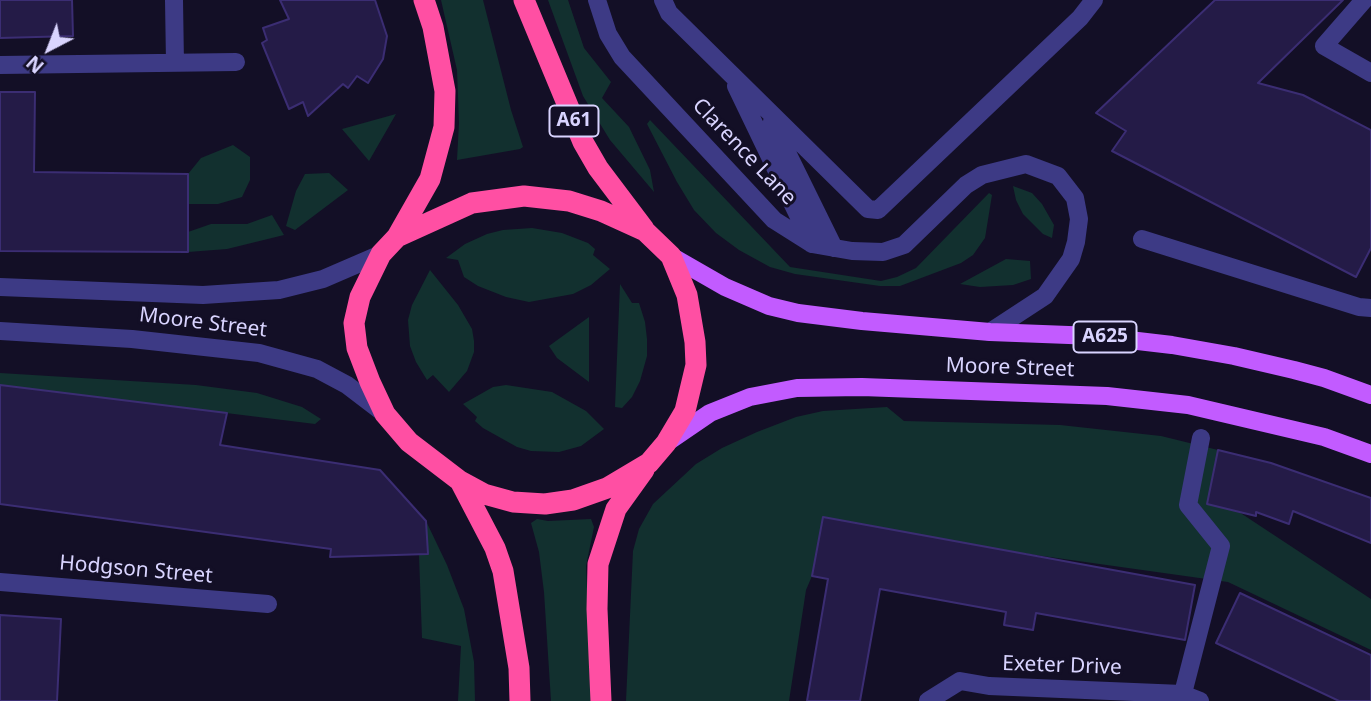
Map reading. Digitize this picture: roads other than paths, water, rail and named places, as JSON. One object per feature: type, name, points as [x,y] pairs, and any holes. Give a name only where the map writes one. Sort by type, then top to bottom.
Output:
[{"type":"highway","name":"A61","points":[[397,237],[430,179],[444,127],[445,91],[433,27],[424,0]]},
{"type":"highway","name":"A61","points":[[524,0],[583,142],[598,168],[645,231]]},
{"type":"highway","name":"Moore Street","points":[[524,196],[569,201],[601,211],[645,231],[671,256],[687,296],[695,342],[696,365],[685,411],[666,443],[649,463],[607,488],[573,500],[545,504],[513,502],[484,494],[460,481],[410,442],[385,414],[362,364],[354,323],[360,297],[381,254],[397,237],[472,203],[524,196]]},
{"type":"highway","name":"A61","points":[[601,701],[598,564],[616,509],[649,463]]},
{"type":"highway","name":"A61","points":[[460,481],[489,536],[503,571],[519,668],[520,701]]},
{"type":"main road","name":"Moore Street","points":[[671,256],[725,287],[769,306],[830,318],[990,332],[1095,336],[1172,345],[1234,356],[1344,384],[1371,395]]},
{"type":"main road","name":"Moore Street","points":[[666,443],[710,413],[750,397],[797,388],[862,387],[1107,396],[1188,405],[1324,437],[1365,452]]},
{"type":"street","points":[[174,0],[175,63]]},
{"type":"street","name":"Clarence Lane","points":[[597,0],[608,34],[622,57],[774,220],[812,244],[852,251],[883,252],[904,245],[982,175],[1026,164],[1058,176],[1075,198],[1079,219],[1071,259],[1045,296],[990,332]]},
{"type":"street","points":[[663,0],[669,13],[868,209],[878,210],[1080,18],[1094,0]]},
{"type":"street","points":[[1364,0],[1324,46],[1371,73]]},
{"type":"street","points":[[0,65],[236,62]]},
{"type":"street","points":[[730,74],[812,244]]},
{"type":"street","points":[[765,108],[834,248]]},
{"type":"street","points":[[1142,239],[1359,307],[1371,308]]},
{"type":"street","name":"Moore Street","points":[[0,287],[203,295],[279,290],[323,279],[381,254]]},
{"type":"street","name":"Moore Street","points":[[0,331],[144,340],[259,353],[317,369],[347,385],[385,414]]},
{"type":"street","points":[[1181,698],[1221,546],[1188,505],[1201,438]]},
{"type":"street","name":"Hodgson Street","points":[[0,582],[268,604]]},
{"type":"street","name":"Exeter Drive","points":[[928,701],[960,681],[989,686],[1200,701]]}]
